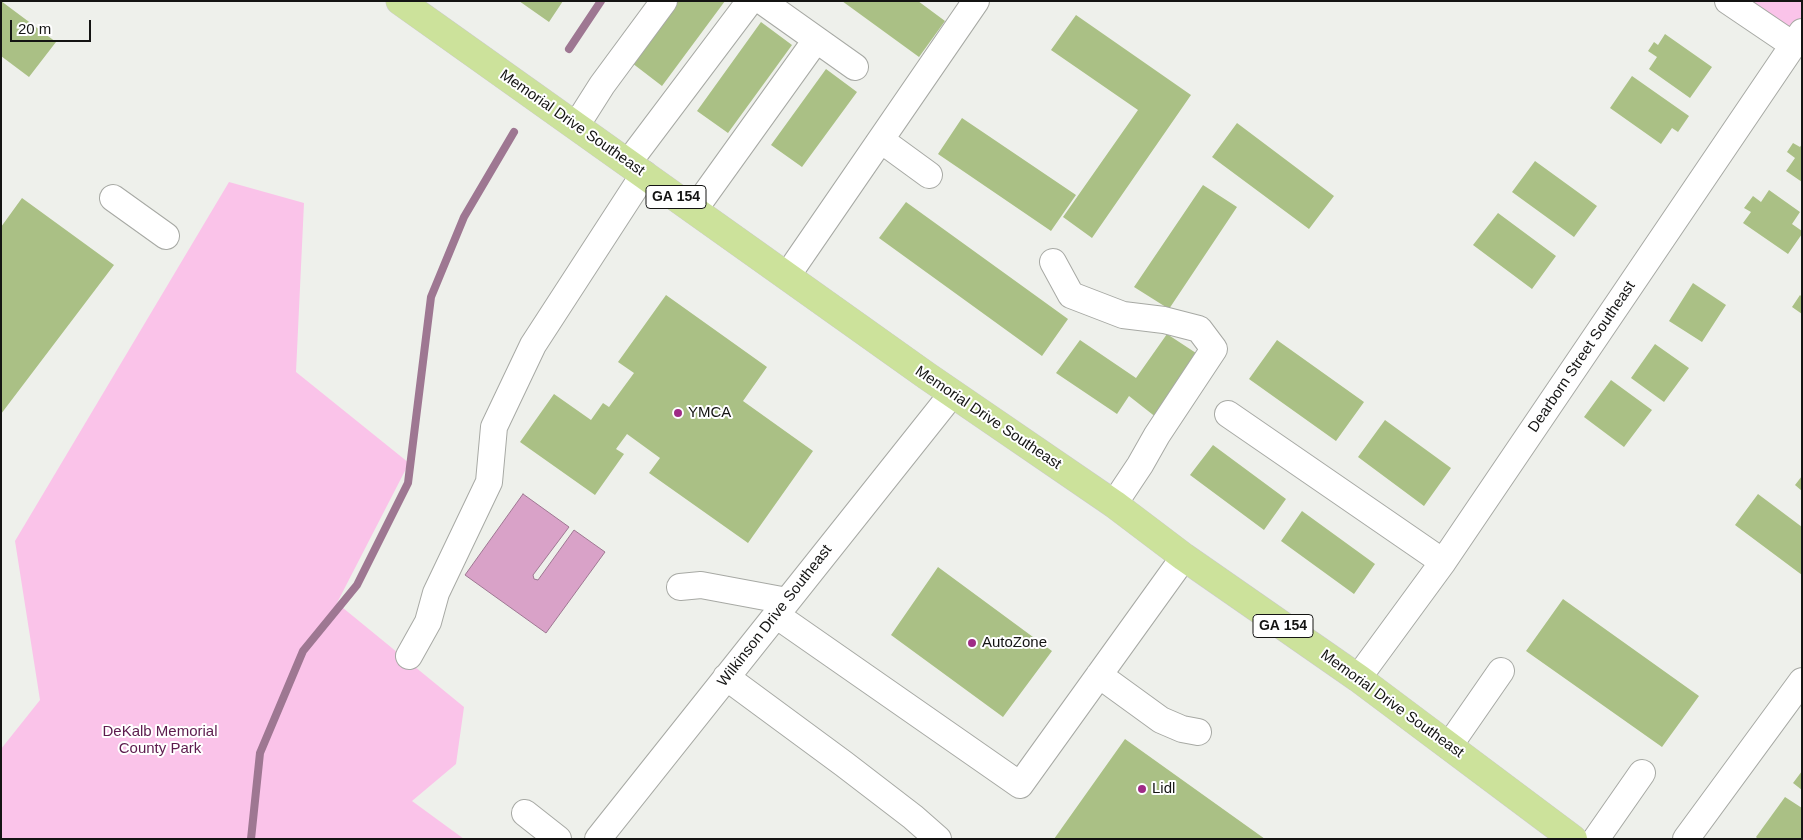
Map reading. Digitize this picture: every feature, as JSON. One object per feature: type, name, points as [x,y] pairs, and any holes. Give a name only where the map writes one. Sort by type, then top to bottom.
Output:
[{"type":"main road","name":"Memorial Drive Southeast","points":[[400,1],[952,394],[1114,504],[1184,556],[1358,678],[1574,839]]},
{"type":"street","points":[[576,126],[602,85],[664,1]]},
{"type":"street","points":[[409,656],[428,622],[436,593],[489,482],[494,427],[529,353],[636,169],[750,1]]},
{"type":"street","points":[[762,1],[855,67]]},
{"type":"street","points":[[787,276],[976,1]]},
{"type":"street","points":[[1728,1],[1797,38]]},
{"type":"street","name":"Dearborn Street Southeast","points":[[1358,678],[1443,562],[1797,38]]},
{"type":"street","points":[[694,210],[816,40]]},
{"type":"street","points":[[881,140],[929,175]]},
{"type":"street","points":[[113,198],[166,236]]},
{"type":"street","points":[[1053,262],[1070,295],[1123,314],[1164,320],[1199,329],[1214,348],[1157,434],[1140,465],[1114,504]]},
{"type":"street","name":"Wilkinson Drive Southeast","points":[[598,839],[952,394]]},
{"type":"street","points":[[1228,414],[1443,562]]},
{"type":"street","points":[[680,587],[702,584],[781,608],[1020,785],[1184,556]]},
{"type":"street","points":[[1449,746],[1501,671]]},
{"type":"street","points":[[1099,675],[1161,720],[1182,729],[1198,732]]},
{"type":"street","points":[[726,678],[913,816],[938,839]]},
{"type":"street","points":[[1686,839],[1802,681]]},
{"type":"street","points":[[1596,839],[1642,774]]},
{"type":"street","points":[[524,813],[558,839]]},
{"type":"green space","points":[[1745,1],[1802,1],[1802,41]]},
{"type":"green space","name":"DeKalb Memorial County Park","points":[[229,182],[304,203],[296,372],[409,463],[337,603],[464,707],[456,764],[412,801],[464,839],[1,839],[1,749],[40,700],[15,541]]},
{"type":"shaded area","points":[[523,494],[569,527],[533,575],[534,579],[538,580],[574,530],[605,552],[546,633],[465,575]]},
{"type":"building","points":[[1,1],[56,42],[29,77],[1,56]]},
{"type":"building","points":[[519,1],[563,1],[549,22]]},
{"type":"building","points":[[678,1],[725,1],[662,86],[632,63]]},
{"type":"building","points":[[842,1],[918,1],[945,21],[919,57]]},
{"type":"building","points":[[1076,15],[1191,95],[1092,238],[1063,217],[1138,110],[1051,50]]},
{"type":"building","points":[[761,22],[792,45],[728,133],[697,111]]},
{"type":"building","points":[[1665,34],[1712,67],[1690,98],[1649,69],[1657,57],[1648,51],[1654,42],[1658,45]]},
{"type":"building","points":[[826,69],[857,92],[802,167],[771,145]]},
{"type":"building","points":[[1632,76],[1689,116],[1678,132],[1672,128],[1661,144],[1610,108]]},
{"type":"building","points":[[962,118],[1076,195],[1051,231],[938,154]]},
{"type":"building","points":[[1237,123],[1334,196],[1309,229],[1212,157]]},
{"type":"building","points":[[1793,143],[1800,147],[1802,144],[1802,182],[1786,171],[1795,158],[1787,152]]},
{"type":"building","points":[[1535,161],[1597,206],[1574,237],[1512,192]]},
{"type":"building","points":[[1203,185],[1237,207],[1169,309],[1134,287]]},
{"type":"building","points":[[1769,190],[1800,212],[1792,224],[1802,231],[1802,234],[1788,254],[1743,223],[1751,212],[1744,208],[1753,196],[1761,202]]},
{"type":"building","points":[[22,198],[114,265],[1,414],[1,227]]},
{"type":"building","points":[[906,202],[1068,319],[1042,356],[879,238]]},
{"type":"building","points":[[1498,213],[1556,256],[1532,289],[1473,245]]},
{"type":"building","points":[[1693,283],[1726,305],[1702,342],[1669,321]]},
{"type":"building","name":"YMCA","points":[[666,295],[767,367],[743,401],[813,451],[748,543],[649,473],[660,458],[627,434],[616,449],[624,454],[595,495],[520,442],[554,394],[591,420],[603,403],[609,407],[634,373],[618,362]]},
{"type":"building","points":[[1800,295],[1802,297],[1802,314],[1792,307]]},
{"type":"building","points":[[1167,334],[1199,355],[1157,418],[1129,396],[1117,414],[1056,373],[1080,340],[1136,378]]},
{"type":"building","points":[[1277,340],[1364,402],[1336,441],[1249,379]]},
{"type":"building","points":[[1655,344],[1689,368],[1664,402],[1631,378]]},
{"type":"building","points":[[1611,380],[1652,410],[1624,447],[1584,417]]},
{"type":"building","points":[[1385,420],[1451,468],[1424,506],[1358,457]]},
{"type":"building","points":[[1213,445],[1286,499],[1264,530],[1190,475]]},
{"type":"building","points":[[1802,476],[1802,491],[1795,485]]},
{"type":"building","points":[[1758,494],[1802,527],[1802,575],[1735,525]]},
{"type":"building","points":[[1302,511],[1375,564],[1354,594],[1281,541]]},
{"type":"building","name":"AutoZone","points":[[938,567],[1052,651],[1003,717],[891,635]]},
{"type":"building","points":[[1563,599],[1699,696],[1662,747],[1526,651]]},
{"type":"building","name":"Lidl","points":[[1125,739],[1265,839],[1054,839]]},
{"type":"building","points":[[1802,771],[1802,790],[1793,783]]},
{"type":"building","points":[[1785,797],[1802,808],[1802,839],[1758,839],[1756,837]]},
{"type":"waterway","points":[[569,49],[601,1]]},
{"type":"waterway","points":[[251,839],[260,753],[303,651],[357,585],[408,483],[431,297],[464,217],[514,132]]},
{"type":"place","name":"YMCA","points":[[678,413]]},
{"type":"place","name":"AutoZone","points":[[972,643]]},
{"type":"place","name":"Lidl","points":[[1142,789]]}]
